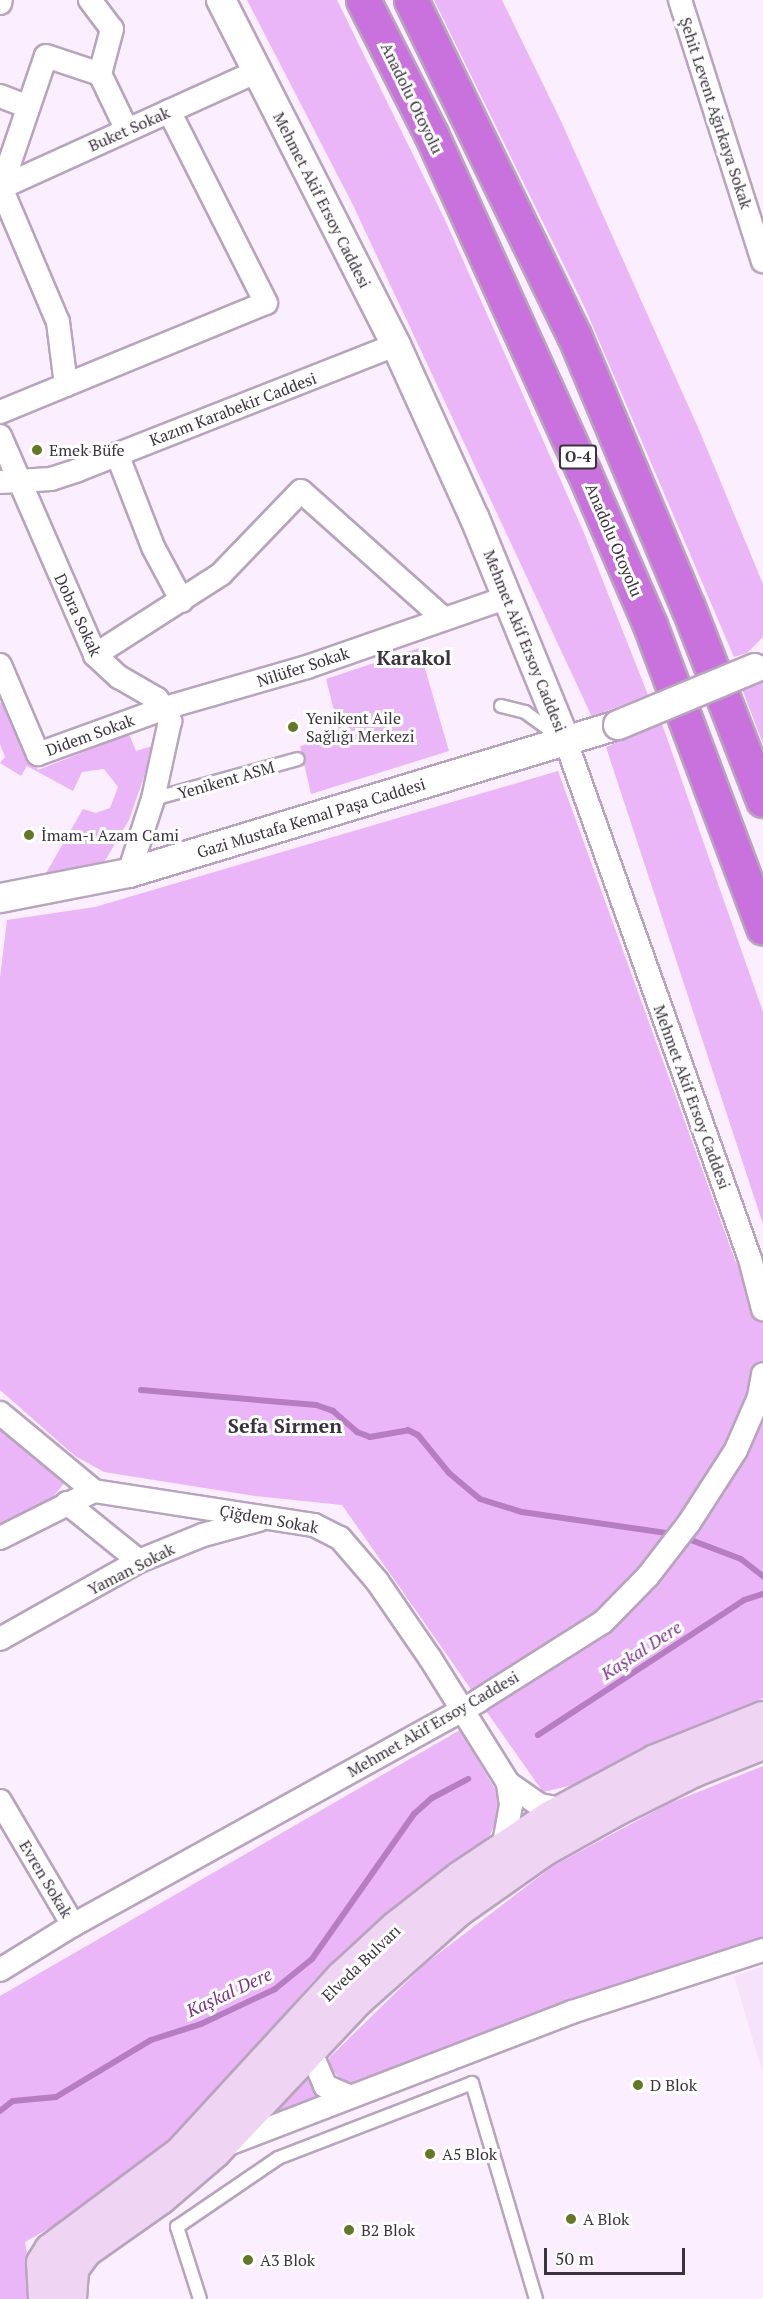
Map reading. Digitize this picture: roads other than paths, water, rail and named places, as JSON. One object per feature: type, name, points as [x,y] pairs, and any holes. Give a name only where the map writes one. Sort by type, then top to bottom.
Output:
[{"type":"highway","name":"Anadolu Otoyolu","points":[[363,0],[431,134],[584,470],[650,625],[763,928]]},
{"type":"highway","name":"O-4","points":[[411,0],[574,335],[688,607],[763,800]]},
{"type":"main road","name":"Elveda Bulvarı","points":[[45,2299],[44,2263],[51,2250],[180,2154],[342,1978],[396,1928],[503,1849],[564,1810],[656,1761],[763,1718]]},
{"type":"main road","name":"Elveda Bulvarı","points":[[70,2299],[72,2269],[86,2251],[160,2198],[218,2148],[397,1961],[504,1876],[656,1788],[763,1743]]},
{"type":"street","points":[[90,0],[112,29],[100,74],[128,130]]},
{"type":"street","name":"Mehmet Akif Ersoy Caddesi","points":[[221,0],[396,345],[508,597],[566,742],[750,1259],[763,1309]]},
{"type":"street","name":"Şehit Levent Ağırkaya Sokak","points":[[680,0],[763,261]]},
{"type":"street","points":[[66,385],[58,321],[0,188],[46,56],[100,74]]},
{"type":"street","name":"Buket Sokak","points":[[0,188],[258,71]]},
{"type":"street","points":[[0,96],[28,107]]},
{"type":"street","points":[[0,412],[266,303],[169,111]]},
{"type":"street","name":"Kazım Karabekir Caddesi","points":[[10,483],[51,479],[396,345]]},
{"type":"street","name":"Dobra Sokak","points":[[0,436],[10,483],[94,655],[118,677],[146,692],[165,708]]},
{"type":"street","points":[[117,454],[153,548],[182,601]]},
{"type":"street","points":[[94,655],[182,601],[220,574],[301,491],[444,619]]},
{"type":"street","name":"Nilüfer Sokak","points":[[165,708],[307,667],[508,597]]},
{"type":"street","name":"Didem Sokak","points":[[0,665],[6,694],[38,754],[165,708]]},
{"type":"street","name":"Gazi Mustafa Kemal Paşa Caddesi","points":[[0,900],[129,873],[566,742],[618,725],[759,665]]},
{"type":"street","points":[[129,873],[153,799],[169,738],[165,708]]},
{"type":"street","name":"Mehmet Akif Ersoy Caddesi","points":[[0,1970],[73,1925],[463,1710],[603,1622],[671,1549],[689,1523],[736,1450],[759,1397],[763,1374]]},
{"type":"street","points":[[0,1413],[94,1491],[0,1538]]},
{"type":"street","name":"Çiğdem Sokak","points":[[94,1491],[314,1526],[340,1538],[377,1581],[463,1710],[508,1783]]},
{"type":"street","points":[[67,1503],[139,1561]]},
{"type":"street","name":"Yaman Sokak","points":[[0,1639],[139,1561],[203,1535],[269,1518]]},
{"type":"street","points":[[508,1783],[540,1805],[564,1810]]},
{"type":"street","points":[[503,1849],[511,1805],[508,1783]]},
{"type":"street","name":"Evren Sokak","points":[[0,1801],[73,1925]]},
{"type":"street","points":[[218,2148],[573,2012],[763,1950]]},
{"type":"street","points":[[310,2050],[325,2086],[349,2096]]},
{"type":"lane","points":[[501,706],[525,712],[566,742]]},
{"type":"lane","name":"Yenikent ASM","points":[[153,799],[298,759]]},
{"type":"lane","points":[[200,2299],[177,2227],[278,2158],[472,2083],[536,2299]]},
{"type":"waterway","points":[[141,1390],[316,1405],[333,1411],[357,1432],[370,1437],[408,1430],[418,1435],[449,1473],[480,1499],[522,1512],[673,1534]]},
{"type":"waterway","points":[[683,1537],[741,1559],[763,1576]]},
{"type":"waterway","name":"Kaşkal Dere","points":[[538,1735],[744,1600],[763,1594]]},
{"type":"waterway","name":"Kaşkal Dere","points":[[0,2111],[13,2101],[56,2097],[151,2040],[201,2024],[275,1989],[312,1959],[414,1814],[432,1798],[468,1779]]},
{"type":"place","name":"Emek Büfe","points":[[37,450]]},
{"type":"place","name":"Yenikent Aile Sağlığı Merkezi","points":[[293,727]]},
{"type":"place","name":"İmam-ı Azam Cami","points":[[29,835]]},
{"type":"place","name":"D Blok","points":[[638,2085]]},
{"type":"place","name":"A5 Blok","points":[[430,2154]]},
{"type":"place","name":"A Blok","points":[[571,2219]]},
{"type":"place","name":"B2 Blok","points":[[349,2230]]},
{"type":"place","name":"A3 Blok","points":[[248,2260]]},
{"type":"district","name":"Karakol","points":[[414,657]]},
{"type":"district","name":"Sefa Sirmen","points":[[285,1425]]}]
